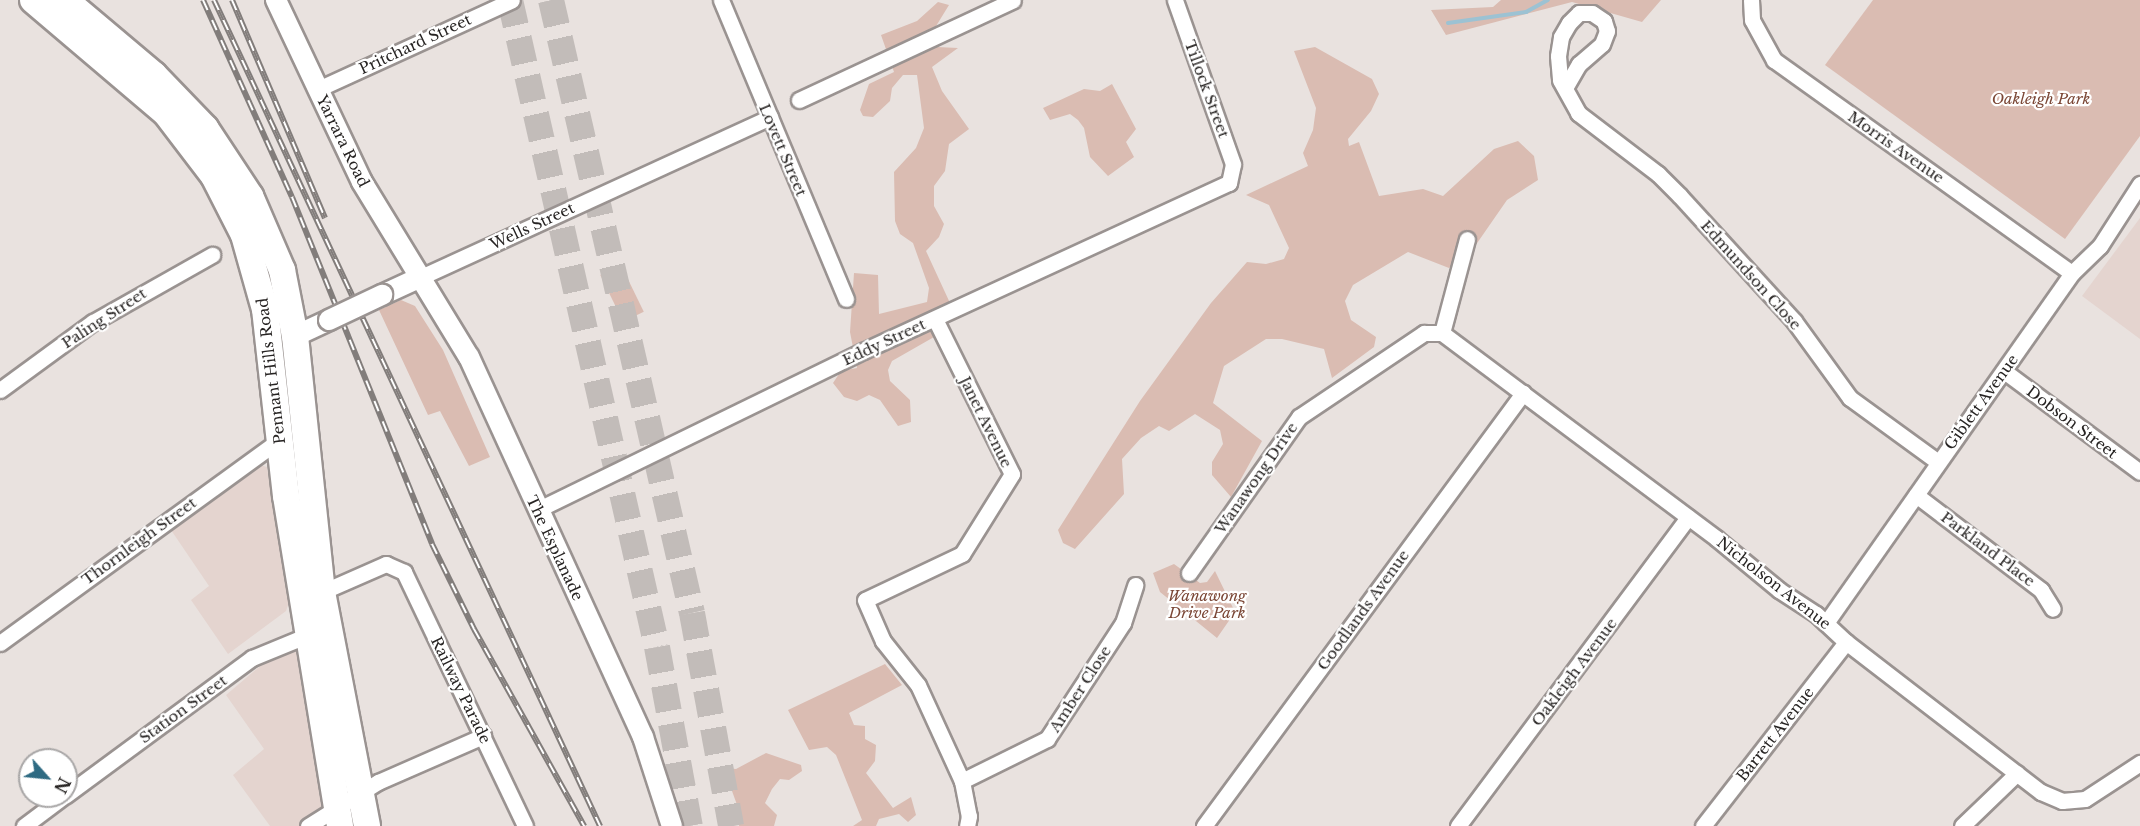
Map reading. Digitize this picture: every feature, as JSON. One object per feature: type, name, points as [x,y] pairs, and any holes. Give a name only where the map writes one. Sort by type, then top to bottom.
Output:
[{"type":"highway","name":"Pennant Hills Road","points":[[33,0],[141,89],[189,141],[213,176],[244,235],[259,278],[279,440],[308,635],[339,816]]},
{"type":"highway","name":"Pennant Hills Road","points":[[65,0],[180,99],[231,164],[272,243],[282,270],[295,336],[322,592],[368,826]]},
{"type":"highway","points":[[276,407],[284,344],[295,336]]},
{"type":"main road","name":"Yarrara Road","points":[[276,0],[362,182],[421,277]]},
{"type":"main road","name":"Wells Street","points":[[295,336],[421,277]]},
{"type":"main road","name":"The Esplanade","points":[[421,277],[469,357],[537,510],[643,737],[672,826]]},
{"type":"street","name":"Pritchard Street","points":[[318,89],[512,0]]},
{"type":"street","name":"Lovett Street","points":[[721,0],[846,299]]},
{"type":"street","points":[[799,100],[1014,0]]},
{"type":"street","name":"Tillock Street","points":[[1175,0],[1233,164],[1232,178]]},
{"type":"street","name":"Morris Avenue","points":[[1751,0],[1752,20],[1774,60],[2072,273]]},
{"type":"street","name":"Edmundson Close","points":[[1565,88],[1579,64],[1602,44],[1607,31],[1604,21],[1592,13],[1580,14],[1561,37],[1558,69],[1565,88],[1578,113],[1658,174],[1794,321],[1850,398],[1938,462]]},
{"type":"street","name":"Wells Street","points":[[421,277],[770,117]]},
{"type":"street","name":"Eddy Street","points":[[537,510],[935,319],[1219,188],[1232,178]]},
{"type":"street","name":"Giblett Avenue","points":[[1826,623],[2072,273],[2085,257],[2100,246],[2140,184]]},
{"type":"street","points":[[1442,333],[1467,239]]},
{"type":"street","name":"Paling Street","points":[[0,390],[93,322],[212,255]]},
{"type":"street","name":"Janet Avenue","points":[[935,319],[1012,474],[962,554],[865,600],[883,641],[918,685],[962,781],[969,816],[967,826]]},
{"type":"street","name":"Wanawong Drive","points":[[1189,573],[1299,417],[1424,333],[1442,333]]},
{"type":"street","name":"Nicholson Avenue","points":[[1442,333],[1688,517],[1826,623],[1846,642],[2049,795],[2077,801],[2094,795],[2140,763]]},
{"type":"street","name":"Dobson Street","points":[[2004,371],[2140,472]]},
{"type":"street","name":"Goodlands Avenue","points":[[1204,826],[1523,393]]},
{"type":"street","name":"Thornleigh Street","points":[[0,643],[279,440]]},
{"type":"street","name":"Parkland Place","points":[[1916,495],[2041,590],[2053,609]]},
{"type":"street","name":"Oakleigh Avenue","points":[[1458,826],[1688,517]]},
{"type":"street","name":"Railway Parade","points":[[322,592],[386,564],[404,572],[525,826]]},
{"type":"street","name":"Amber Close","points":[[962,781],[1047,739],[1123,623],[1135,585]]},
{"type":"street","name":"Station Street","points":[[78,785],[252,658],[308,635]]},
{"type":"street","name":"Barrett Avenue","points":[[1703,826],[1846,642]]},
{"type":"street","points":[[308,826],[339,816],[362,792],[483,736]]},
{"type":"street","points":[[1962,826],[2017,773]]},
{"type":"street","name":"Station Street","points":[[24,826],[48,808]]},
{"type":"shaded area","points":[[2140,218],[2140,339],[2082,296]]},
{"type":"shaded area","points":[[260,465],[267,467],[289,602],[286,611],[228,654],[191,600],[209,586],[171,530]]},
{"type":"shaded area","points":[[296,651],[325,826],[270,826],[233,775],[264,749],[226,695],[273,655]]},
{"type":"green space","points":[[1501,0],[1661,0],[1642,22],[1572,2],[1446,35],[1431,10],[1493,7]]},
{"type":"green space","name":"Oakleigh Park","points":[[1873,0],[2140,0],[2140,136],[2065,239],[1825,65]]},
{"type":"green space","points":[[938,2],[949,5],[933,31],[933,41],[937,47],[958,48],[932,67],[942,91],[969,129],[949,144],[945,171],[934,186],[934,206],[944,224],[939,237],[926,251],[950,303],[936,309],[934,337],[892,361],[888,370],[890,381],[910,400],[911,422],[898,426],[880,400],[869,395],[857,401],[844,397],[833,383],[841,371],[857,368],[850,332],[854,273],[878,275],[879,314],[927,302],[929,288],[913,243],[900,234],[895,221],[894,172],[916,148],[924,128],[917,75],[903,75],[892,88],[890,101],[873,117],[863,116],[860,110],[869,84],[894,72],[881,35],[917,21]]},
{"type":"green space","points":[[1315,47],[1372,79],[1379,94],[1371,111],[1348,139],[1349,146],[1359,142],[1379,196],[1423,189],[1443,196],[1494,149],[1518,141],[1534,156],[1538,180],[1507,200],[1473,249],[1449,268],[1408,252],[1353,285],[1345,301],[1351,320],[1376,337],[1374,347],[1332,378],[1324,349],[1282,339],[1266,339],[1224,366],[1213,403],[1262,441],[1231,497],[1212,475],[1212,462],[1223,444],[1220,430],[1195,414],[1169,431],[1159,426],[1141,438],[1122,459],[1124,494],[1075,549],[1063,543],[1058,530],[1140,401],[1211,303],[1247,262],[1266,264],[1284,259],[1289,248],[1269,205],[1246,195],[1308,166],[1303,153],[1313,130],[1316,108],[1294,51]]},
{"type":"green space","points":[[1112,84],[1136,129],[1126,142],[1134,157],[1108,176],[1090,157],[1084,128],[1078,120],[1070,114],[1050,120],[1043,108],[1084,89],[1100,91]]},
{"type":"green space","points":[[621,265],[644,312],[623,322],[600,275]]},
{"type":"green space","points":[[401,300],[415,306],[443,350],[490,457],[469,466],[440,411],[428,415],[379,310]]},
{"type":"green space","name":"Wanawong Drive Park","points":[[1174,564],[1200,583],[1207,582],[1215,571],[1235,612],[1217,638],[1160,592],[1153,573]]},
{"type":"green space","points":[[885,664],[902,685],[849,713],[854,725],[865,726],[865,739],[876,745],[875,761],[866,773],[893,808],[911,797],[916,815],[908,822],[899,814],[879,819],[876,826],[853,826],[862,820],[836,755],[827,747],[809,750],[788,710]]},
{"type":"green space","points":[[766,753],[801,765],[802,771],[789,780],[780,779],[772,789],[765,803],[777,815],[774,826],[739,826],[740,813],[732,791],[721,788],[711,780],[711,774],[715,767],[736,769]]},
{"type":"waterway","points":[[1448,23],[1526,12],[1548,0]]},
{"type":"tunnel","points":[[510,0],[657,647],[690,826]]},
{"type":"tunnel","points":[[551,0],[692,613],[731,826]]},
{"type":"railway","points":[[203,0],[292,197],[432,544],[474,629],[584,826]]},
{"type":"railway","points":[[214,0],[600,826]]},
{"type":"railway","points":[[232,0],[325,218]]}]
